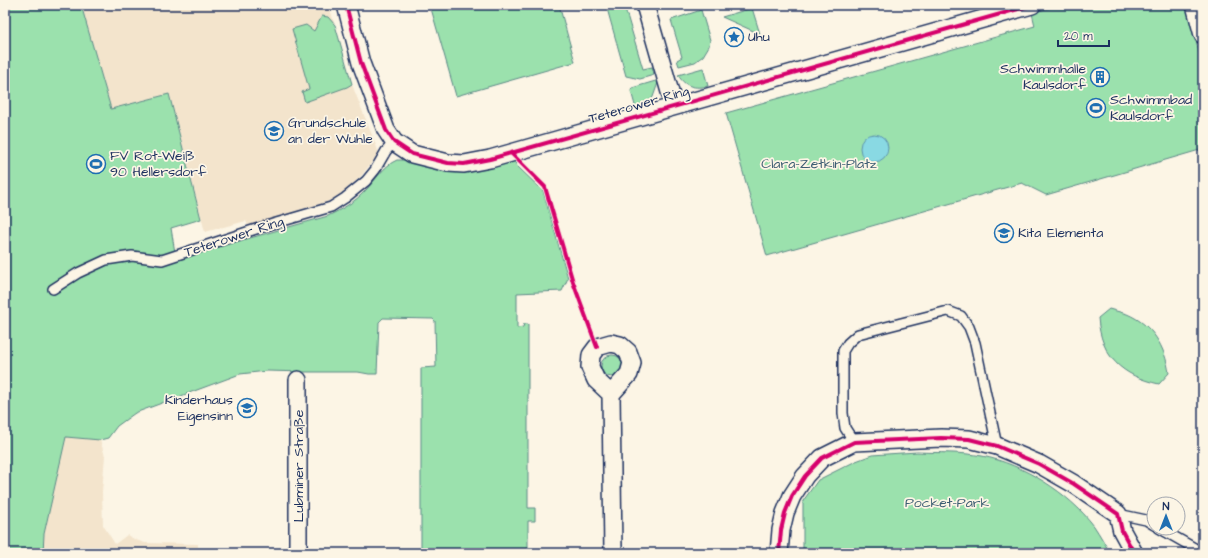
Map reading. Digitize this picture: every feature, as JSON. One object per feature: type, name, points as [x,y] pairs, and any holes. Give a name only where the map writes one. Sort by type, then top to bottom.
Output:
[{"type":"street","name":"Teterower Ring","points":[[346,5],[361,63],[386,130],[394,142],[412,154],[448,163],[464,164],[504,155],[1032,5]]},
{"type":"street","points":[[644,5],[674,106]]},
{"type":"street","points":[[1194,5],[1203,35]]},
{"type":"street","name":"Lubminer Straße","points":[[298,380],[298,553]]},
{"type":"street","points":[[611,394],[613,553]]},
{"type":"street","points":[[779,553],[781,530],[785,513],[792,496],[805,476],[822,458],[854,442],[941,438],[969,439],[997,446],[1038,464],[1068,481],[1118,514],[1122,531],[1134,553]]},
{"type":"lane","name":"Teterower Ring","points":[[53,289],[78,273],[106,260],[132,256],[162,260],[259,228],[331,207],[366,181],[375,170],[386,151],[394,142]]},
{"type":"lane","points":[[854,442],[845,428],[843,413],[843,351],[848,343],[858,334],[948,311],[961,316],[969,327],[973,338],[997,446]]},
{"type":"lane","points":[[1118,514],[1146,520]]},
{"type":"lane","points":[[1174,536],[1203,552]]},
{"type":"shaded area","name":"Grundschule an der Wuhle","points":[[81,5],[329,5],[351,82],[379,153],[361,176],[339,196],[327,202],[248,226],[246,221],[205,232],[169,94],[111,109]]},
{"type":"shaded area","points":[[66,437],[100,440],[105,456],[102,492],[103,525],[115,544],[127,535],[145,543],[198,544],[198,553],[43,553],[44,534]]},
{"type":"green space","points":[[5,5],[81,5],[111,109],[169,94],[201,219],[171,228],[176,259],[328,216],[357,199],[388,166],[397,160],[514,161],[517,166],[543,191],[568,278],[562,291],[517,293],[517,328],[523,327],[524,324],[528,324],[528,508],[535,508],[535,521],[528,521],[528,553],[421,553],[421,368],[436,367],[435,321],[433,319],[383,318],[379,322],[377,374],[358,372],[267,371],[240,374],[135,413],[117,426],[108,438],[100,440],[66,437],[44,534],[43,553],[5,553]]},
{"type":"green space","points":[[430,5],[559,5],[575,62],[456,96]]},
{"type":"green space","points":[[606,5],[624,5],[643,69],[652,67],[654,75],[640,79],[626,76]]},
{"type":"green space","name":"Clara-Zetkin-Platz","points":[[1060,5],[1186,5],[1203,66],[1203,149],[1046,195],[1022,183],[767,256],[726,113],[1035,26],[1032,13]]},
{"type":"green space","points":[[752,8],[760,34],[722,17]]},
{"type":"green space","points":[[701,10],[710,40],[709,46],[703,56],[695,62],[679,66],[677,60],[682,57],[671,20]]},
{"type":"green space","points":[[322,16],[328,17],[335,25],[352,84],[305,102],[302,92],[309,89],[292,29],[306,25],[314,31]]},
{"type":"green space","points":[[703,68],[708,86],[695,87],[687,85],[678,75]]},
{"type":"green space","points":[[659,80],[653,97],[646,105],[636,109],[631,91],[632,88]]},
{"type":"green space","points":[[1109,309],[1127,314],[1136,319],[1144,324],[1156,338],[1164,354],[1169,373],[1159,384],[1134,376],[1124,370],[1109,354],[1100,332],[1098,318]]},
{"type":"green space","points":[[608,355],[616,355],[623,362],[623,370],[616,377],[608,377],[601,370],[601,362]]},
{"type":"green space","name":"Pocket-Park","points":[[917,452],[958,453],[982,456],[998,460],[1029,473],[1058,491],[1072,502],[1094,526],[1110,553],[803,553],[803,501],[818,480],[856,461],[872,455]]},
{"type":"water","points":[[874,134],[884,138],[888,148],[884,158],[874,162],[864,158],[860,148],[864,138]]},
{"type":"cycle path","points":[[346,5],[361,63],[386,130],[394,142],[412,154],[448,163],[464,164],[490,159],[1032,5]]},
{"type":"cycle path","points":[[511,153],[545,187],[573,282],[597,347]]},
{"type":"cycle path","points":[[779,553],[781,530],[785,513],[792,496],[805,476],[822,458],[854,442],[941,438],[969,439],[997,446],[1039,464],[1074,484],[1118,514],[1122,531],[1134,553]]},
{"type":"place","name":"Uhu","points":[[734,37]]},
{"type":"place","name":"Schwimmhalle Kaulsdorf","points":[[1100,77]]},
{"type":"place","name":"Schwimmbad Kaulsdorf","points":[[1096,108]]},
{"type":"place","name":"Grundschule an der Wuhle","points":[[274,131]]},
{"type":"place","name":"FV Rot-Weiß 90 Hellersdorf","points":[[96,164]]},
{"type":"place","name":"Kita Elementa","points":[[1004,233]]},
{"type":"place","name":"Kinderhaus Eigensinn","points":[[247,408]]}]
